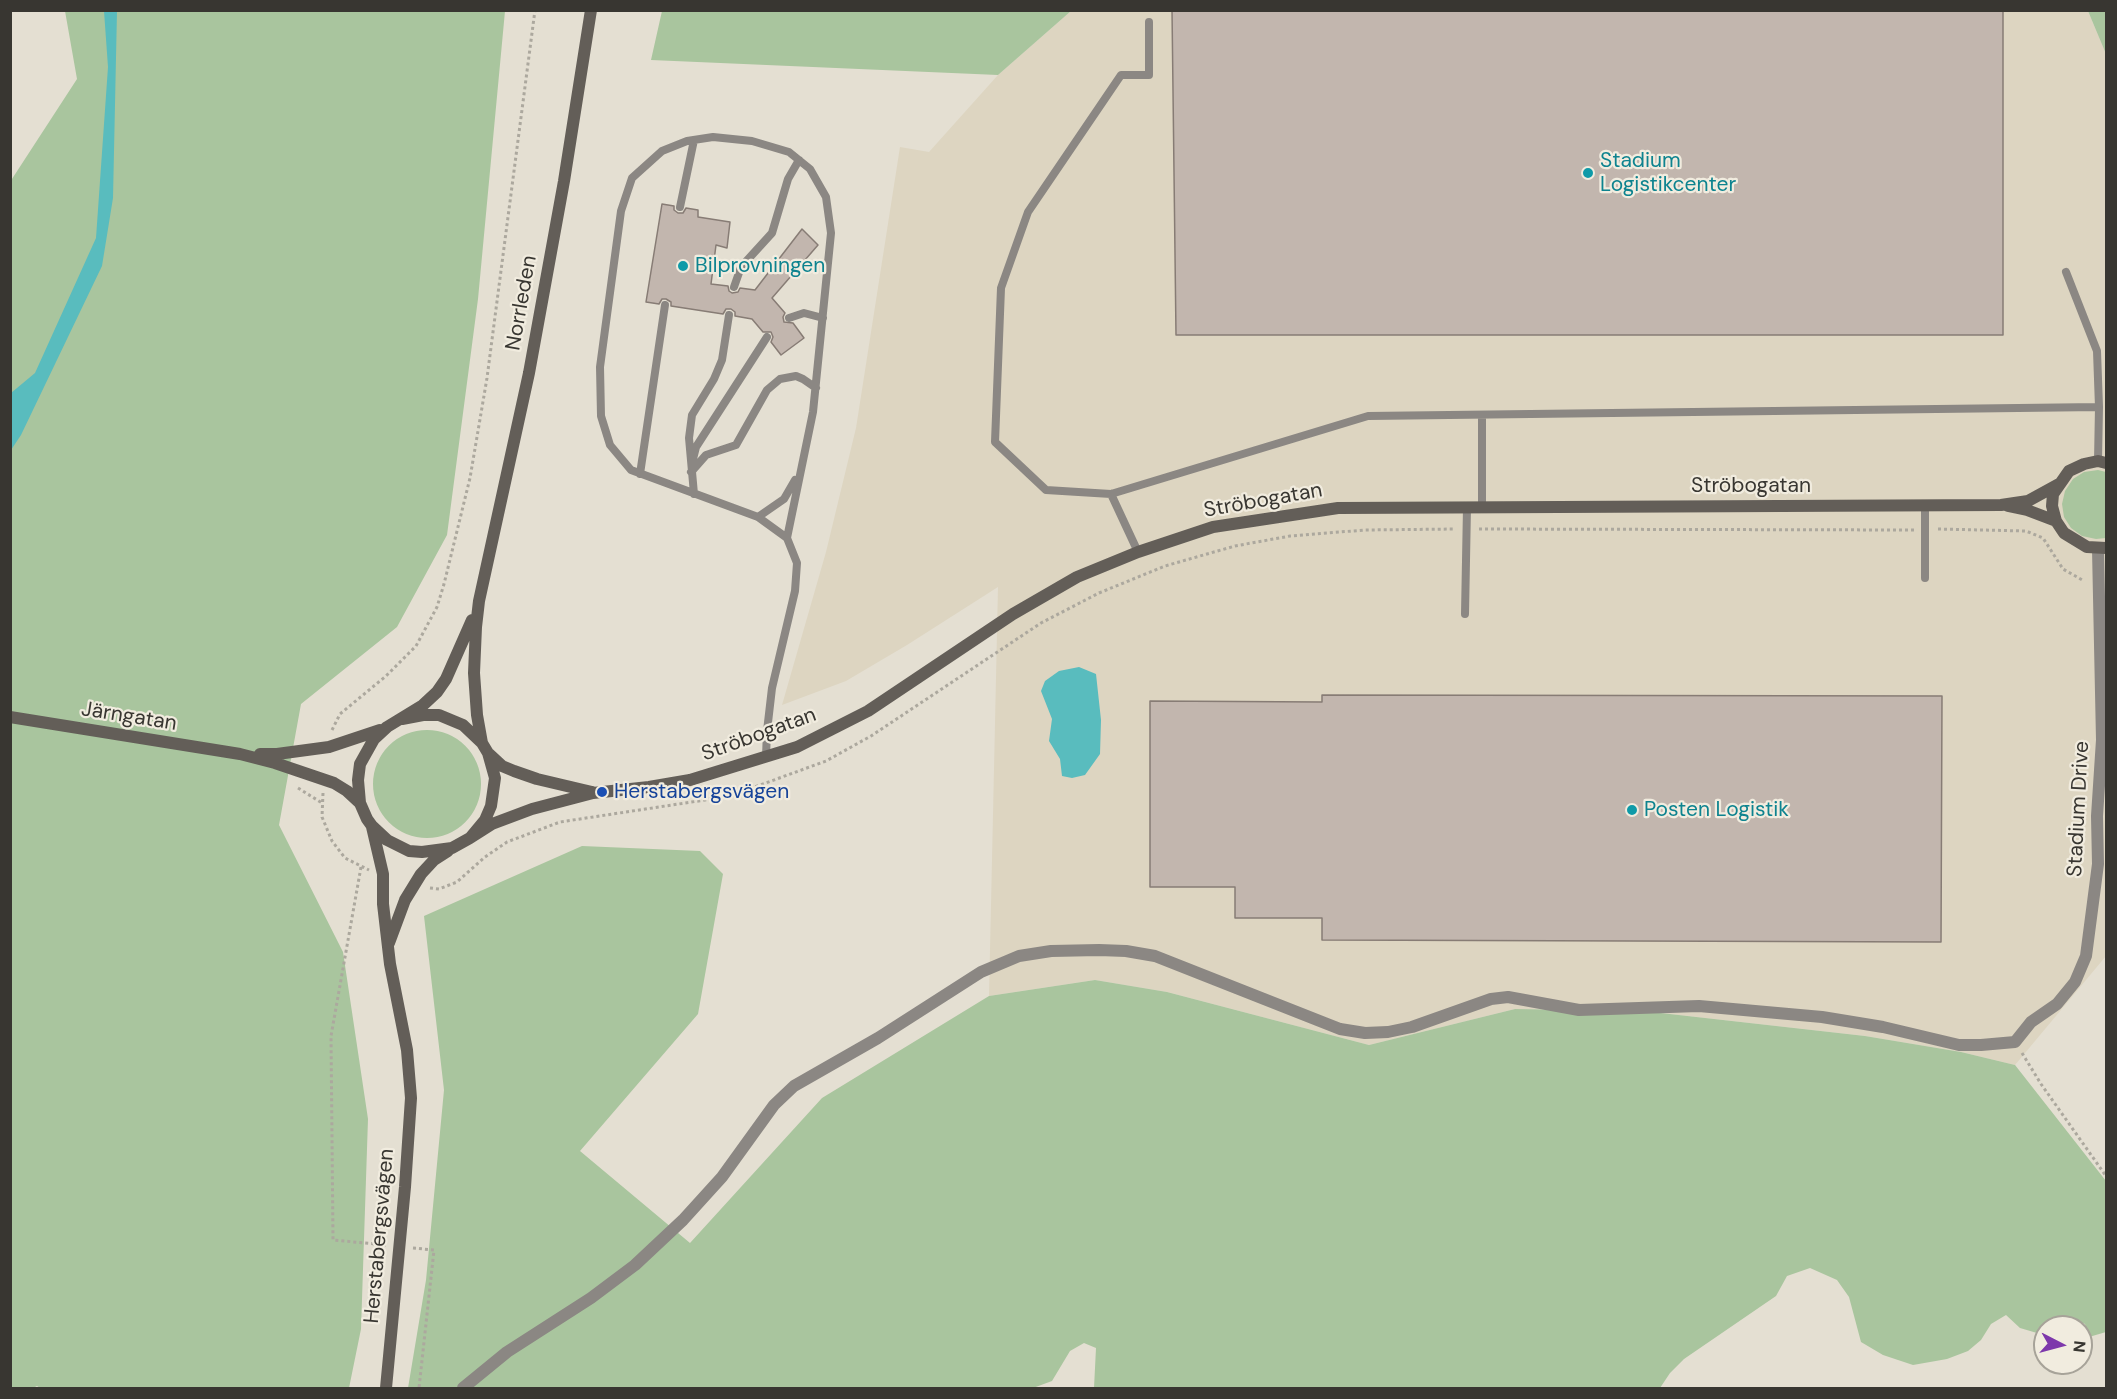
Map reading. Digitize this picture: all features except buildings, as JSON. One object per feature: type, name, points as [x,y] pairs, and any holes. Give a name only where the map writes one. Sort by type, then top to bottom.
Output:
[{"type":"street","name":"Norrleden","points":[[479,601],[529,373],[564,181],[591,10]]},
{"type":"street","name":"Ströbogatan","points":[[470,838],[508,817],[593,793],[690,780],[797,747],[868,711],[1013,614],[1077,577],[1138,552],[1213,527],[1338,508],[2001,505],[2028,501],[2059,484],[2069,471],[2084,464],[2102,462]]},
{"type":"street","points":[[2059,484],[2053,494],[2052,506],[2056,520],[2064,533],[2077,543],[2102,548]]},
{"type":"street","name":"Ströbogatan","points":[[2001,505],[2027,510],[2056,520]]},
{"type":"street","name":"Stadium Drive","points":[[2015,1042],[2031,1022],[2057,1004],[2074,982],[2086,956],[2098,864],[2097,816],[2102,740],[2099,585],[2102,548]]},
{"type":"street","points":[[479,601],[474,673],[477,715],[495,778],[493,799],[485,820],[470,838],[453,848],[422,852],[409,850],[387,840],[372,826],[360,803],[358,780],[360,764],[374,739],[387,727],[423,705],[437,692],[446,679],[466,637],[479,601]]},
{"type":"street","points":[[402,719],[423,715],[439,716],[463,725],[485,748]]},
{"type":"street","name":"Järngatan","points":[[10,717],[240,754],[325,779],[347,791],[360,803]]},
{"type":"street","name":"Järngatan","points":[[240,754],[277,754],[329,747],[387,727]]},
{"type":"street","name":"Ströbogatan","points":[[485,748],[502,766],[514,771],[593,793]]},
{"type":"street","name":"Herstabergsvägen","points":[[372,826],[383,874],[383,904],[393,986],[407,1050],[411,1098],[386,1389]]},
{"type":"street","name":"Herstabergsvägen","points":[[389,944],[405,900],[421,874],[434,860],[453,848]]},
{"type":"street","points":[[463,1389],[507,1352],[591,1298],[634,1265],[699,1203],[749,1141],[774,1105],[794,1086],[878,1038],[981,972],[1018,956],[1051,951],[1099,950],[1126,951],[1155,956],[1340,1029],[1365,1033],[1388,1032],[1412,1027],[1491,999],[1508,997],[1579,1010],[1698,1006],[1822,1017],[1883,1027],[1959,1045],[1981,1046],[2015,1042]]},
{"type":"lane","points":[[1149,22],[1149,75],[1121,75],[1028,212],[1001,288],[995,442],[1046,490],[1111,494],[1368,416],[2099,407]]},
{"type":"lane","points":[[766,757],[772,688],[795,591],[797,563],[787,538],[758,517],[631,470],[610,445],[601,416],[600,367],[621,211],[632,178],[662,151],[694,140],[713,137],[752,141],[789,152],[810,169],[826,196],[831,233],[816,388],[787,538]]},
{"type":"lane","points":[[680,207],[694,140]]},
{"type":"lane","points":[[734,287],[741,267],[772,233],[789,178],[799,160]]},
{"type":"lane","points":[[2066,272],[2097,351],[2102,462]]},
{"type":"lane","points":[[640,474],[665,305]]},
{"type":"lane","points":[[789,318],[804,313],[823,318]]},
{"type":"lane","points":[[694,494],[689,438],[692,415],[714,379],[722,360],[729,315]]},
{"type":"lane","points":[[691,472],[696,447],[767,337]]},
{"type":"lane","points":[[691,472],[706,455],[735,445],[767,390],[780,379],[796,376],[816,388]]},
{"type":"lane","points":[[1482,415],[1482,507]]},
{"type":"lane","points":[[758,517],[784,499],[799,475]]},
{"type":"lane","points":[[1111,494],[1138,552]]},
{"type":"lane","points":[[1925,505],[1925,578]]},
{"type":"lane","points":[[1465,614],[1467,507]]},
{"type":"path","points":[[329,747],[332,732],[340,714],[386,676],[416,646],[437,607],[444,584],[470,478],[488,378],[535,10]]},
{"type":"path","points":[[414,886],[439,889],[457,882],[485,857],[507,842],[560,822],[705,800],[752,788],[826,761],[871,736],[1041,623],[1099,593],[1165,566],[1235,546],[1290,536],[1365,530],[1465,529],[2026,531],[2043,538],[2063,569],[2078,579],[2099,585]]},
{"type":"path","points":[[325,779],[322,817],[332,841],[345,858],[361,867],[383,874]]},
{"type":"path","points":[[292,784],[322,803]]},
{"type":"path","points":[[361,867],[331,1036],[333,1240],[389,1246]]},
{"type":"path","points":[[2015,1042],[2041,1084],[2106,1176]]},
{"type":"path","points":[[412,1248],[434,1250],[419,1389]]},
{"type":"shaded area","points":[[1071,11],[2088,11],[2106,54],[2106,956],[2015,1065],[1961,1052],[1865,1036],[1643,1011],[1515,1009],[1369,1045],[1167,992],[1095,980],[989,996],[998,587],[846,681],[782,705],[826,552],[856,428],[900,147],[929,152],[998,75]]},
{"type":"green space","points":[[662,10],[1071,11],[998,75],[651,60]]},
{"type":"green space","points":[[65,11],[505,11],[478,299],[447,535],[397,627],[301,704],[279,825],[343,952],[368,1119],[361,1329],[349,1388],[40,1388],[37,1386],[11,1388],[10,182],[77,79]]},
{"type":"green space","points":[[2088,11],[2106,11],[2106,54]]},
{"type":"green space","points":[[2098,470],[2106,472],[2106,538],[2096,539],[2082,536],[2071,528],[2064,517],[2062,504],[2065,491],[2073,479],[2084,472]]},
{"type":"green space","points":[[427,730],[448,734],[465,746],[477,763],[481,784],[477,805],[465,822],[448,834],[427,838],[406,834],[389,822],[377,805],[373,784],[377,763],[389,746],[406,734]]},
{"type":"green space","points":[[582,846],[700,851],[723,874],[698,1014],[580,1151],[690,1243],[822,1098],[989,996],[1095,980],[1167,992],[1369,1045],[1515,1009],[1643,1011],[1865,1036],[1961,1052],[2015,1065],[2106,1181],[2106,1332],[2093,1336],[2093,1315],[2033,1315],[2033,1332],[2020,1328],[2006,1315],[1991,1324],[1981,1340],[1968,1351],[1947,1359],[1913,1365],[1883,1355],[1861,1342],[1849,1297],[1837,1280],[1810,1268],[1787,1276],[1776,1296],[1684,1359],[1670,1373],[1660,1388],[1094,1388],[1096,1348],[1084,1343],[1070,1351],[1052,1381],[1033,1388],[408,1388],[426,1280],[444,1090],[424,916]]},
{"type":"water","points":[[104,11],[117,11],[113,198],[102,266],[21,435],[11,450],[11,393],[35,373],[96,238],[108,67]]},
{"type":"water","points":[[1079,667],[1096,674],[1101,720],[1100,754],[1085,775],[1072,778],[1062,776],[1060,759],[1049,741],[1052,719],[1041,691],[1045,681],[1059,671]]},
{"type":"place","name":"Stadium Logistikcenter","points":[[1588,173]]},
{"type":"place","name":"Bilprovningen","points":[[683,266]]},
{"type":"place","name":"Herstabergsvägen","points":[[602,792]]},
{"type":"place","name":"Posten Logistik","points":[[1632,810]]}]
